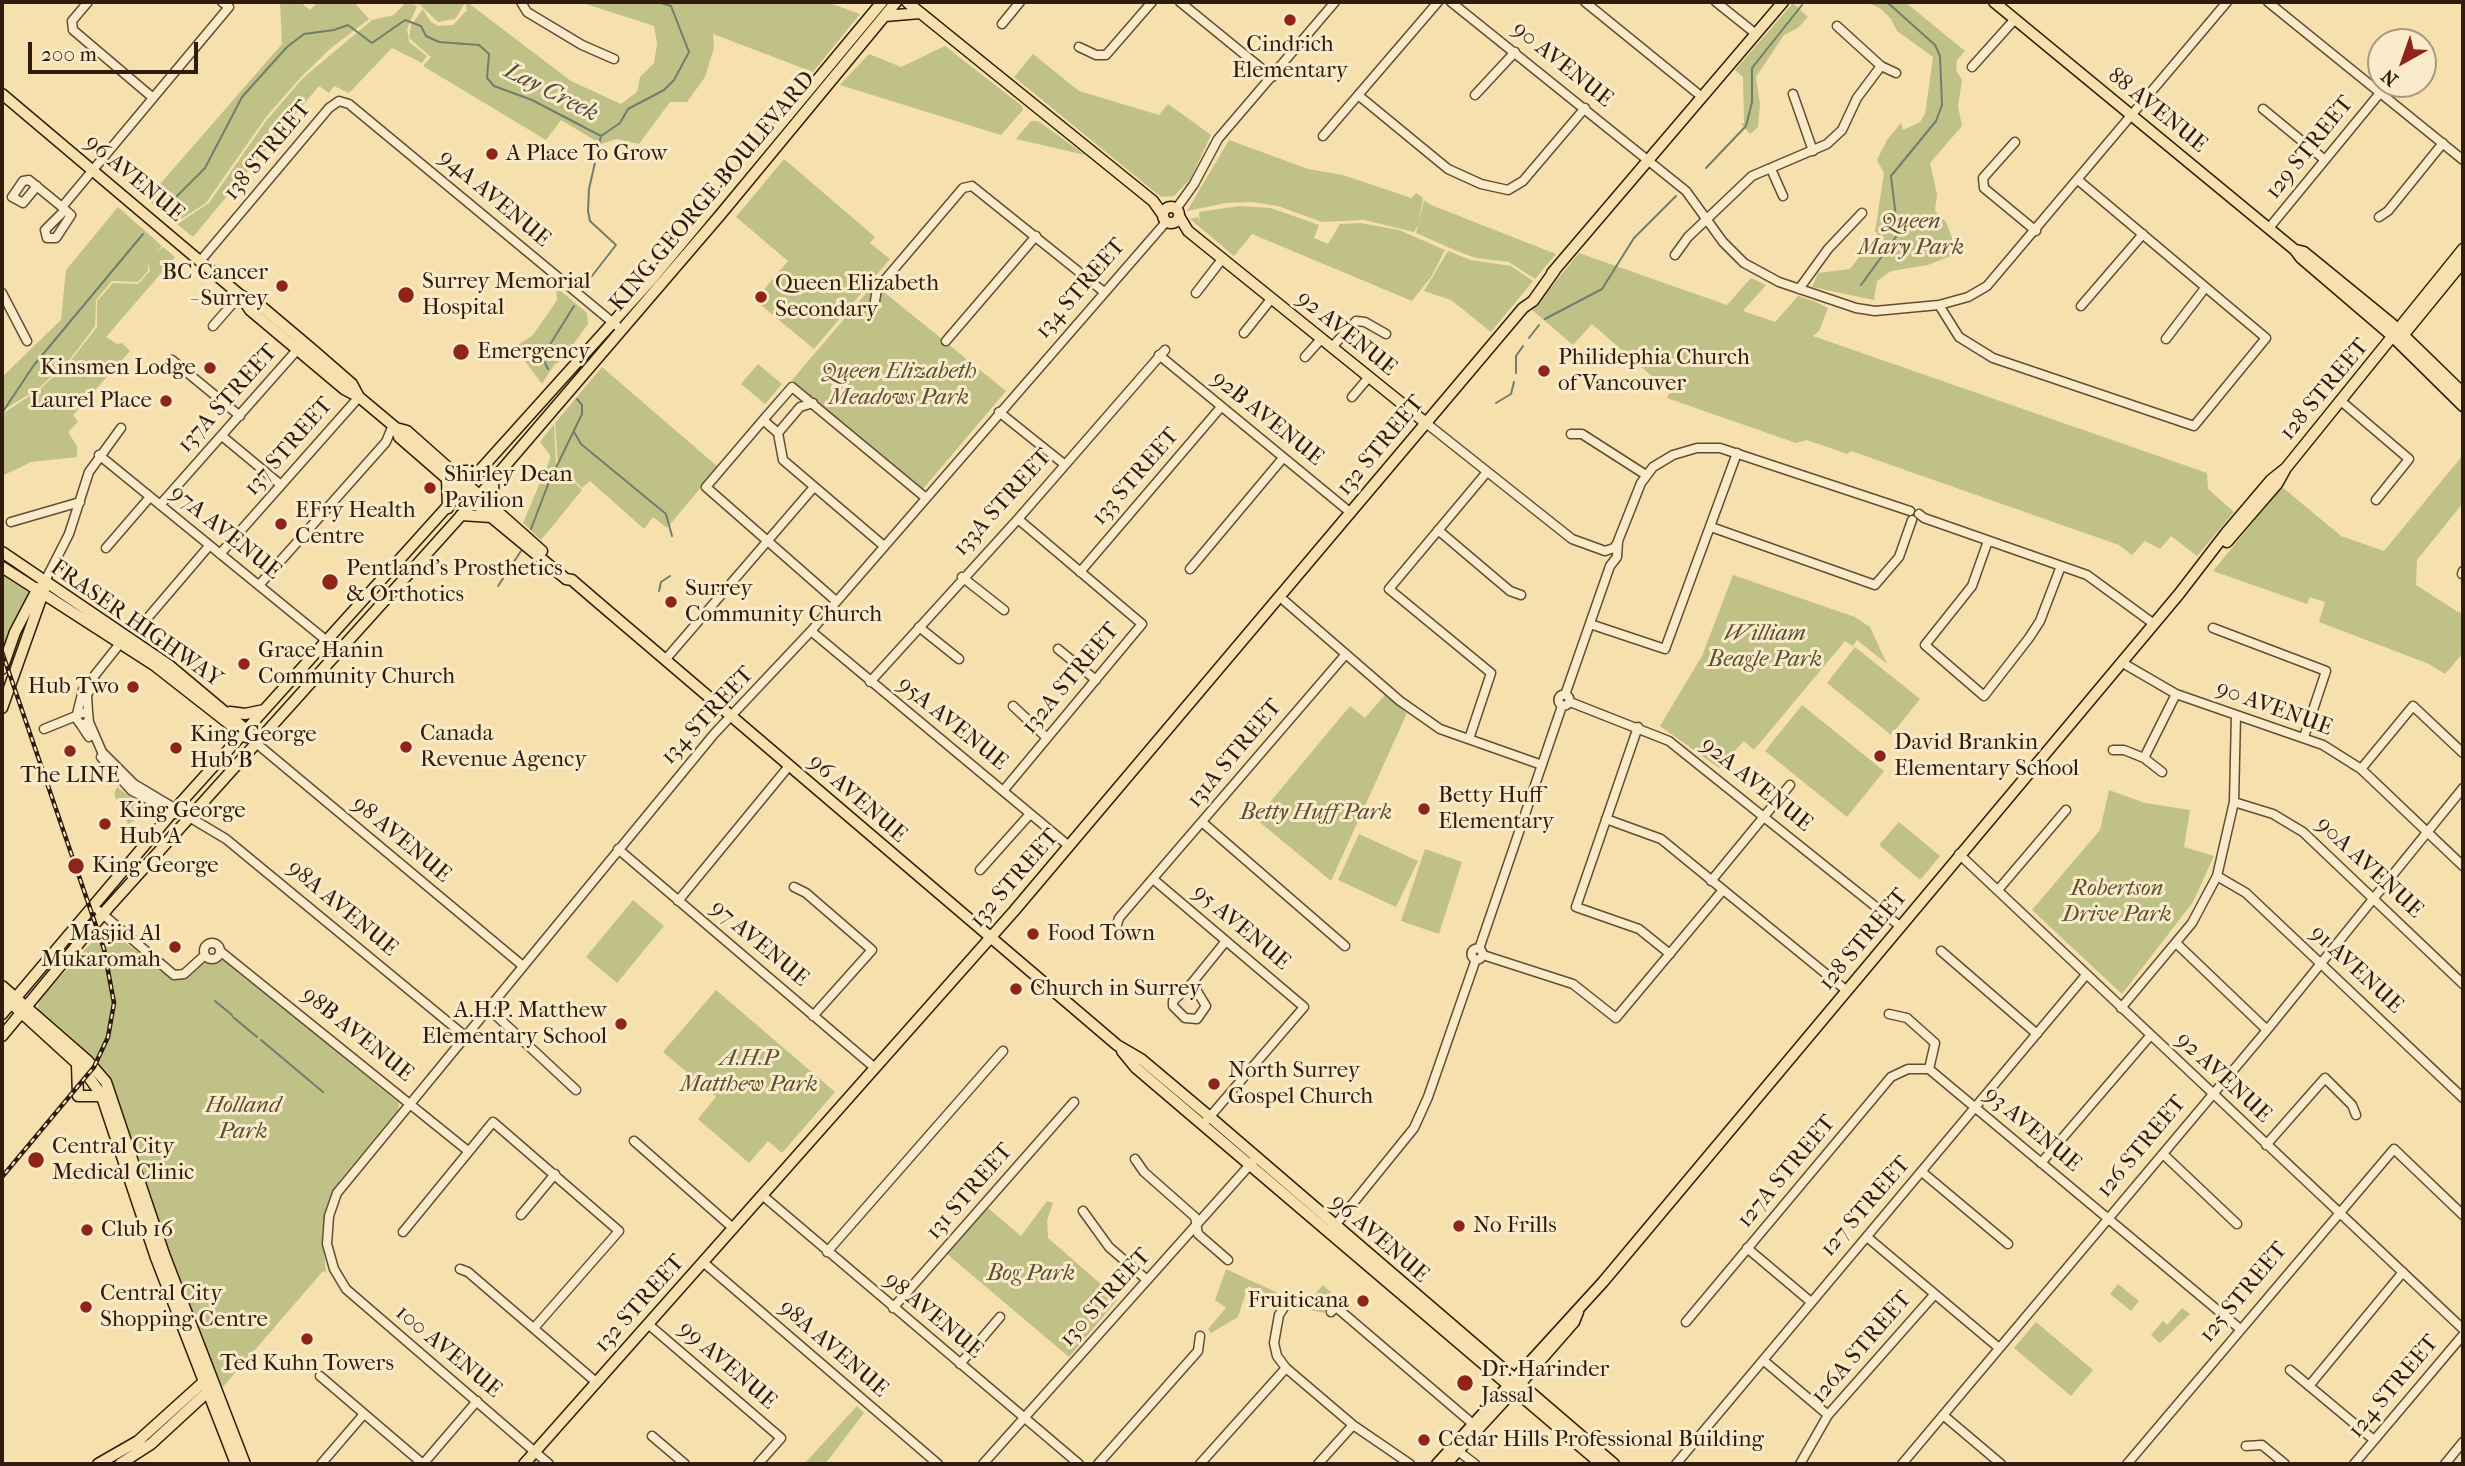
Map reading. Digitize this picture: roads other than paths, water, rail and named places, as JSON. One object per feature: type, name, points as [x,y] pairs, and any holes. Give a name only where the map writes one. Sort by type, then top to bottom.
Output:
[{"type":"main road","name":"KING GEORGE BOULEVARD","points":[[2,1036],[102,914],[461,514],[482,471],[613,323],[880,7],[896,2]]},
{"type":"main road","points":[[907,2],[920,13]]},
{"type":"main road","points":[[916,2],[920,13]]},
{"type":"main road","name":"132 STREET","points":[[524,1464],[990,938],[1351,513],[1523,308],[1528,297],[1555,270],[1783,2]]},
{"type":"main road","name":"88 AVENUE","points":[[1994,2],[2269,228],[2301,258],[2463,393]]},
{"type":"main road","name":"KING GEORGE BOULEVARD","points":[[2,1014],[173,810],[448,508],[493,480],[622,330],[880,7]]},
{"type":"main road","points":[[880,7],[920,13]]},
{"type":"main road","name":"92 AVENUE","points":[[920,13],[1426,423]]},
{"type":"main road","name":"96 AVENUE","points":[[2,94],[240,295],[262,307],[302,348],[352,384],[359,397],[566,579],[572,580],[1117,1045],[1136,1068],[1207,1121],[1332,1229],[1410,1291],[1601,1464]]},
{"type":"main road","name":"128 STREET","points":[[2396,337],[2463,249]]},
{"type":"main road","name":"128 STREET","points":[[1437,1464],[1574,1322],[1579,1310],[2154,624],[2271,480],[2286,468],[2463,262]]},
{"type":"main road","name":"96 AVENUE","points":[[240,295],[250,310],[260,312],[302,348]]},
{"type":"main road","name":"88 AVENUE","points":[[2396,337],[2463,405]]},
{"type":"main road","points":[[471,493],[495,465],[500,450]]},
{"type":"main road","points":[[448,508],[450,475],[482,471]]},
{"type":"main road","points":[[461,514],[493,513],[493,480]]},
{"type":"main road","name":"FRASER HIGHWAY","points":[[2,552],[124,641],[228,712],[245,731]]},
{"type":"main road","name":"FRASER HIGHWAY","points":[[2,567],[39,593],[124,641],[245,731]]},
{"type":"main road","points":[[2,669],[44,583]]},
{"type":"main road","points":[[2,708],[39,593]]},
{"type":"main road","points":[[228,712],[246,714],[264,710]]},
{"type":"main road","points":[[245,731],[256,743]]},
{"type":"main road","points":[[2,986],[13,1001],[94,1068],[106,1082],[154,1238]]},
{"type":"main road","points":[[2,995],[13,1001]]},
{"type":"main road","points":[[23,1010],[77,1064],[103,1096],[154,1238],[245,1464]]},
{"type":"main road","points":[[77,1064],[78,1096],[103,1096]]},
{"type":"main road","name":"96 AVENUE","points":[[1332,1229],[1416,1307],[1614,1464]]},
{"type":"main road","points":[[1395,1289],[1410,1291]]},
{"type":"main road","points":[[1416,1307],[1434,1312]]},
{"type":"main road","points":[[98,1464],[125,1450],[211,1383]]},
{"type":"main road","points":[[120,1464],[142,1451],[211,1383]]},
{"type":"main road","points":[[211,1383],[236,1464]]},
{"type":"main road","name":"128 STREET","points":[[1446,1464],[1513,1385]]},
{"type":"main road","points":[[142,1451],[159,1423]]},
{"type":"street","points":[[88,2],[72,21],[73,30],[152,97]]},
{"type":"street","points":[[521,2],[527,12],[538,19],[582,45],[614,59]]},
{"type":"street","points":[[1002,24],[1020,2]]},
{"type":"street","points":[[1079,47],[1096,55],[1107,55],[1152,2]]},
{"type":"street","points":[[1180,2],[1272,77]]},
{"type":"street","name":"134 STREET","points":[[331,1261],[327,1223],[337,1193],[618,849],[731,717],[811,631],[1171,215],[1194,184],[1218,139],[1335,2]]},
{"type":"street","points":[[1323,136],[1438,2]]},
{"type":"street","name":"90 AVENUE","points":[[1451,2],[1686,191],[1723,242],[1744,263],[1763,275],[1799,289],[1875,311],[1939,305],[1968,297],[1987,286],[2132,115]]},
{"type":"street","points":[[1585,2],[1702,97]]},
{"type":"street","points":[[1716,2],[1756,34]]},
{"type":"street","points":[[2132,115],[2227,2]]},
{"type":"street","points":[[2268,2],[2367,82]]},
{"type":"street","points":[[37,186],[63,209],[226,4]]},
{"type":"street","points":[[1972,67],[2015,19]]},
{"type":"street","points":[[1838,26],[1881,66],[1896,73]]},
{"type":"street","points":[[1475,95],[1515,52]]},
{"type":"street","points":[[1675,255],[1708,218],[1752,176],[1827,144],[1842,130],[1857,98],[1881,66]]},
{"type":"street","points":[[1793,94],[1813,151]]},
{"type":"street","points":[[1358,95],[1448,169],[1481,184],[1508,190],[1523,181],[1585,108]]},
{"type":"street","name":"129 STREET","points":[[2269,228],[2376,98]]},
{"type":"street","points":[[2386,98],[2463,160]]},
{"type":"street","name":"94A AVENUE","points":[[339,102],[349,104],[622,330]]},
{"type":"street","name":"138 STREET","points":[[201,260],[329,108],[339,102]]},
{"type":"street","points":[[2263,109],[2325,160]]},
{"type":"street","points":[[2015,142],[1983,177],[1980,190],[2035,231]]},
{"type":"street","points":[[2379,218],[2388,211],[2443,143]]},
{"type":"street","points":[[1771,169],[1783,196]]},
{"type":"street","points":[[1939,305],[1959,337],[1993,358],[2194,426],[2266,338],[2078,180]]},
{"type":"street","points":[[875,301],[877,289],[962,188],[972,186],[1104,292]]},
{"type":"street","points":[[1799,289],[1828,249],[1862,213]]},
{"type":"street","points":[[2081,306],[2143,234]]},
{"type":"street","points":[[946,341],[1036,236]]},
{"type":"street","points":[[1196,293],[1223,258]]},
{"type":"street","points":[[2166,339],[2205,288]]},
{"type":"street","points":[[2,293],[27,341]]},
{"type":"street","points":[[213,326],[240,295]]},
{"type":"street","points":[[1244,332],[1272,298]]},
{"type":"street","points":[[1332,347],[1356,321],[1365,322],[1386,334]]},
{"type":"street","points":[[1305,357],[1322,338]]},
{"type":"street","name":"137A STREET","points":[[160,505],[302,348]]},
{"type":"street","name":"92B AVENUE","points":[[1162,352],[1221,407],[1351,513]]},
{"type":"street","name":"133A STREET","points":[[870,682],[962,577],[1018,519],[1162,352]]},
{"type":"street","points":[[172,360],[240,416]]},
{"type":"street","points":[[1352,397],[1369,377]]},
{"type":"street","points":[[836,601],[706,487],[763,420],[792,387],[926,498]]},
{"type":"street","name":"137 STREET","points":[[220,554],[359,397]]},
{"type":"street","points":[[2341,401],[2409,459],[2376,500]]},
{"type":"street","points":[[778,433],[800,407],[813,403]]},
{"type":"street","name":"133 STREET","points":[[1080,572],[1221,407]]},
{"type":"street","points":[[999,412],[1064,464]]},
{"type":"street","points":[[763,420],[778,433],[783,460],[884,546]]},
{"type":"street","name":"92 AVENUE","points":[[1426,423],[1561,531],[1611,557]]},
{"type":"street","points":[[44,583],[69,534],[89,472],[99,454],[121,428]]},
{"type":"street","points":[[260,584],[396,430]]},
{"type":"street","points":[[1571,434],[1582,434],[1646,475]]},
{"type":"street","points":[[222,436],[281,485]]},
{"type":"street","points":[[1332,1229],[1414,1128],[1428,1097],[1566,701],[1611,557],[1646,475],[1662,461],[1685,450],[1710,447],[1738,453],[2087,575],[2112,590],[2154,624]]},
{"type":"street","points":[[1590,624],[1665,649],[1738,453]]},
{"type":"street","name":"97A AVENUE","points":[[99,454],[327,641]]},
{"type":"street","points":[[1190,569],[1283,458]]},
{"type":"street","points":[[1469,739],[1491,673],[1389,589],[1487,472]]},
{"type":"street","points":[[665,660],[814,486]]},
{"type":"street","points":[[106,548],[150,497]]},
{"type":"street","points":[[11,522],[33,512],[79,502]]},
{"type":"street","points":[[1711,527],[1875,585],[1899,556],[1914,515]]},
{"type":"street","points":[[1018,519],[1080,572]]},
{"type":"street","points":[[1438,530],[1510,591],[1521,595]]},
{"type":"street","points":[[1988,541],[1972,586],[1925,645],[1984,696],[2040,621],[2061,566]]},
{"type":"street","points":[[145,621],[209,546]]},
{"type":"street","name":"132A STREET","points":[[1003,791],[1142,624],[1080,572]]},
{"type":"street","points":[[962,577],[1004,610]]},
{"type":"street","points":[[1280,597],[1417,714],[1440,729],[1542,765]]},
{"type":"street","points":[[919,627],[959,659]]},
{"type":"street","points":[[2213,628],[2330,669],[2304,737]]},
{"type":"street","name":"95A AVENUE","points":[[811,631],[1069,846]]},
{"type":"street","points":[[44,729],[78,720],[88,712],[86,699],[91,685],[124,641]]},
{"type":"street","points":[[78,720],[84,687],[124,641]]},
{"type":"street","points":[[1058,649],[1096,680]]},
{"type":"street","name":"131A STREET","points":[[1114,935],[1119,918],[1346,654]]},
{"type":"street","name":"90 AVENUE","points":[[2121,662],[2176,694],[2323,745],[2361,769],[2463,866]]},
{"type":"street","points":[[2144,758],[2176,694]]},
{"type":"street","name":"92A AVENUE","points":[[1566,701],[1638,727],[1676,747],[1901,927]]},
{"type":"street","points":[[1013,706],[1047,738]]},
{"type":"street","points":[[2361,769],[2413,706],[2463,752]]},
{"type":"street","points":[[2121,1008],[2176,943],[2199,911],[2217,876],[2234,802],[2236,715]]},
{"type":"street","name":"98A AVENUE","points":[[78,720],[124,776],[173,810],[226,839],[465,1036]]},
{"type":"street","points":[[1638,727],[1576,907],[1639,929],[1670,954]]},
{"type":"street","name":"98 AVENUE","points":[[256,743],[523,966]]},
{"type":"street","points":[[2113,750],[2124,750],[2144,758],[2162,772]]},
{"type":"street","points":[[678,901],[789,766]]},
{"type":"street","points":[[1711,880],[1790,785]]},
{"type":"street","name":"126 STREET","points":[[1902,1464],[2267,1030],[2463,788]]},
{"type":"street","name":"90A AVENUE","points":[[2234,802],[2261,809],[2292,824],[2463,984]]},
{"type":"street","points":[[1998,890],[2066,810]]},
{"type":"street","points":[[980,870],[1030,814]]},
{"type":"street","points":[[1606,819],[1661,839],[1847,991]]},
{"type":"street","points":[[1202,822],[1345,946]]},
{"type":"street","name":"97 AVENUE","points":[[618,849],[874,1068]]},
{"type":"street","name":"92 AVENUE","points":[[1959,854],[2463,1329]]},
{"type":"street","name":"91 AVENUE","points":[[2217,876],[2246,893],[2463,1098]]},
{"type":"street","name":"95 AVENUE","points":[[1153,879],[1304,1007],[1207,1121]]},
{"type":"street","points":[[794,887],[806,893],[872,950],[813,1016]]},
{"type":"street","points":[[1479,954],[1573,984],[1616,1018],[1723,890]]},
{"type":"street","points":[[93,905],[174,975],[184,974],[205,955]]},
{"type":"street","points":[[1192,983],[1206,1006],[1197,1020],[1185,1018],[1173,1006],[1173,1000],[1192,983],[1226,941]]},
{"type":"street","points":[[211,942],[219,946],[220,951],[213,959],[205,955],[204,947],[211,942]]},
{"type":"street","points":[[2176,943],[2267,1030]]},
{"type":"street","name":"98B AVENUE","points":[[220,951],[468,1151]]},
{"type":"street","points":[[1941,951],[2037,1034]]},
{"type":"street","name":"127 STREET","points":[[1676,1464],[2086,975]]},
{"type":"street","points":[[488,1007],[576,1090]]},
{"type":"street","points":[[1889,1014],[1907,1018],[1935,1043],[1929,1069]]},
{"type":"street","points":[[2041,1163],[2150,1036]]},
{"type":"street","points":[[827,1252],[1003,1051]]},
{"type":"street","name":"127A STREET","points":[[1686,1322],[1891,1077],[1908,1069],[1929,1069]]},
{"type":"street","name":"93 AVENUE","points":[[1929,1069],[2239,1328]]},
{"type":"street","points":[[2266,1145],[2325,1078],[2352,1105],[2356,1115]]},
{"type":"street","name":"131 STREET","points":[[893,1308],[1074,1102]]},
{"type":"street","points":[[403,1231],[493,1122],[619,1230],[534,1328]]},
{"type":"street","points":[[634,1142],[733,1228]]},
{"type":"street","name":"125 STREET","points":[[2131,1463],[2239,1328],[2394,1149],[2463,1214]]},
{"type":"street","points":[[2163,1154],[2237,1224]]},
{"type":"street","points":[[1135,1158],[1144,1172],[1195,1217],[1198,1234],[1228,1260]]},
{"type":"street","name":"130 STREET","points":[[983,1464],[1253,1161]]},
{"type":"street","points":[[1922,1172],[2008,1244]]},
{"type":"street","points":[[521,1215],[555,1174]]},
{"type":"street","name":"98 AVENUE","points":[[762,1195],[1079,1464]]},
{"type":"street","points":[[1083,1211],[1110,1247],[1147,1280]]},
{"type":"street","points":[[1867,1237],[2000,1348]]},
{"type":"street","points":[[1748,1248],[1811,1302]]},
{"type":"street","name":"100 AVENUE","points":[[331,1261],[341,1282],[352,1295],[550,1464]]},
{"type":"street","name":"98A AVENUE","points":[[703,1262],[938,1464]]},
{"type":"street","points":[[460,1269],[468,1272],[596,1382]]},
{"type":"street","points":[[2309,1385],[2403,1272]]},
{"type":"street","name":"126A STREET","points":[[1800,1464],[1828,1415],[1934,1294]]},
{"type":"street","points":[[1288,1301],[1279,1315],[1275,1343],[1278,1356],[1286,1368],[1353,1425],[1410,1464]]},
{"type":"street","points":[[1331,1312],[1336,1307],[1473,1424]]},
{"type":"street","points":[[960,1364],[1000,1317]]},
{"type":"street","name":"99 AVENUE","points":[[648,1324],[781,1438],[758,1464]]},
{"type":"street","name":"124 STREET","points":[[2354,1464],[2463,1335]]},
{"type":"street","points":[[1098,1464],[1198,1351],[1200,1336]]},
{"type":"street","points":[[1763,1360],[1828,1415]]},
{"type":"street","points":[[1200,1464],[1286,1368]]},
{"type":"street","points":[[2290,1370],[2374,1440]]},
{"type":"street","points":[[320,1376],[423,1464],[477,1401]]},
{"type":"street","points":[[321,1464],[365,1415]]},
{"type":"street","points":[[1943,1415],[2001,1464]]},
{"type":"street","points":[[1318,1464],[1353,1425]]},
{"type":"street","points":[[652,1436],[685,1464]]},
{"type":"street","points":[[2449,1463],[2463,1442]]},
{"type":"street","points":[[2246,1446],[2262,1445],[2285,1464]]},
{"type":"street","points":[[1458,1451],[1475,1464]]},
{"type":"waterway","points":[[585,285],[616,245],[590,221],[588,211],[589,189],[601,136],[620,123],[628,109],[664,90],[674,80],[689,52],[671,6],[658,2]]},
{"type":"waterway","points":[[1861,285],[1898,234],[1891,176],[1936,121],[1942,105],[1940,56],[1935,45],[1887,2]]},
{"type":"waterway","points":[[1706,168],[1746,126],[1752,102],[1752,68],[1802,5]]},
{"type":"waterway","name":"Lay Creek","points":[[164,209],[205,168],[242,97],[287,47],[304,34],[348,25],[372,43],[405,20],[421,26],[426,36],[439,42],[479,45],[489,54],[487,78],[494,86],[532,100],[601,136]]},
{"type":"waterway","points":[[1545,319],[1602,289],[1634,238],[1676,196]]},
{"type":"waterway","name":"Lay Creek","points":[[2,413],[34,365],[143,234]]},
{"type":"waterway","points":[[548,369],[544,361],[546,351],[574,306]]},
{"type":"waterway","points":[[1529,338],[1539,325]]},
{"type":"waterway","points":[[1516,373],[1516,356],[1523,346]]},
{"type":"waterway","points":[[1496,403],[1511,394],[1514,382]]},
{"type":"waterway","points":[[531,529],[549,482],[582,414],[582,405],[577,399]]},
{"type":"waterway","name":"Lay Creek","points":[[2,431],[2,436]]},
{"type":"waterway","points":[[574,432],[581,444],[666,514],[672,536]]},
{"type":"waterway","points":[[498,586],[521,551]]},
{"type":"waterway","points":[[659,591],[661,582],[670,576]]},
{"type":"waterway","points":[[215,1001],[232,1015]]},
{"type":"waterway","points":[[233,1017],[257,1037]]},
{"type":"waterway","points":[[261,1040],[323,1092]]},
{"type":"railway","points":[[2,652],[104,949],[114,1003],[108,1037],[94,1067],[2,1177]]},
{"type":"place","name":"Cindrich Elementary","points":[[1290,20]]},
{"type":"place","name":"A Place To Grow","points":[[492,154]]},
{"type":"place","name":"BC Cancer - Surrey","points":[[282,286]]},
{"type":"place","name":"Surrey Memorial Hospital","points":[[406,295]]},
{"type":"place","name":"Queen Elizabeth Secondary","points":[[761,297]]},
{"type":"place","name":"Emergency","points":[[461,352]]},
{"type":"place","name":"Kinsmen Lodge","points":[[210,368]]},
{"type":"place","name":"Philidephia Church of Vancouver","points":[[1544,371]]},
{"type":"place","name":"Laurel Place","points":[[166,401]]},
{"type":"place","name":"Shirley Dean Pavilion","points":[[430,488]]},
{"type":"place","name":"EFry Health Centre","points":[[281,524]]},
{"type":"place","name":"Pentland's Prosthetics & Orthotics","points":[[330,582]]},
{"type":"place","name":"Surrey Community Church","points":[[671,602]]},
{"type":"place","name":"Grace Hanin Community Church","points":[[244,664]]},
{"type":"place","name":"Hub Two","points":[[133,687]]},
{"type":"place","name":"Canada Revenue Agency","points":[[406,747]]},
{"type":"place","name":"King George Hub B","points":[[176,748]]},
{"type":"place","name":"The LINE","points":[[70,751]]},
{"type":"place","name":"David Brankin Elementary School","points":[[1880,756]]},
{"type":"place","name":"Betty Huff Elementary","points":[[1424,809]]},
{"type":"place","name":"King George Hub A","points":[[105,824]]},
{"type":"place","name":"King George","points":[[76,866]]},
{"type":"place","name":"Food Town","points":[[1033,934]]},
{"type":"place","name":"Masjid Al Mukaromah","points":[[175,947]]},
{"type":"place","name":"Church in Surrey","points":[[1016,989]]},
{"type":"place","name":"A.H.P. Matthew Elementary School","points":[[621,1024]]},
{"type":"place","name":"North Surrey Gospel Church","points":[[1214,1084]]},
{"type":"place","name":"Central City Medical Clinic","points":[[36,1160]]},
{"type":"place","name":"No Frills","points":[[1459,1226]]},
{"type":"place","name":"Club 16","points":[[87,1230]]},
{"type":"place","name":"Fruiticana","points":[[1363,1301]]},
{"type":"place","name":"Central City Shopping Centre","points":[[86,1307]]},
{"type":"place","name":"Ted Kuhn Towers","points":[[307,1339]]},
{"type":"place","name":"Dr. Harinder Jassal","points":[[1465,1383]]},
{"type":"place","name":"Cedar Hills Professional Building","points":[[1424,1440]]},
{"type":"park label","name":"Queen Mary Park","points":[[1911,235]]},
{"type":"park label","name":"Queen Elizabeth Meadows Park","points":[[899,385]]},
{"type":"park label","name":"William Beagle Park","points":[[1765,647]]},
{"type":"park label","name":"Betty Huff Park","points":[[1316,813]]},
{"type":"park label","name":"Robertson Drive Park","points":[[2117,902]]},
{"type":"park label","name":"A.H.P Matthew Park","points":[[749,1072]]},
{"type":"park label","name":"Holland Park","points":[[243,1119]]},
{"type":"park label","name":"Bog Park","points":[[1031,1274]]}]
